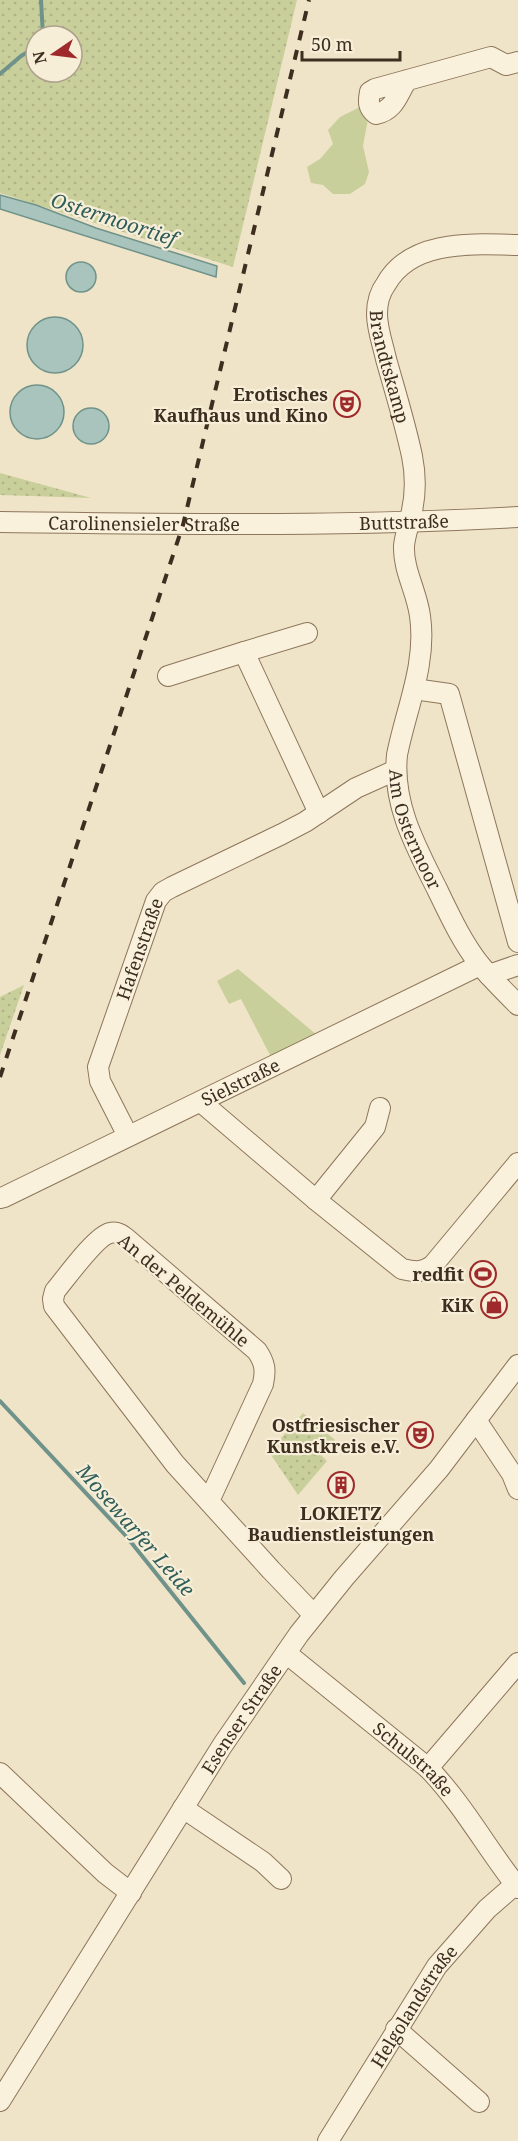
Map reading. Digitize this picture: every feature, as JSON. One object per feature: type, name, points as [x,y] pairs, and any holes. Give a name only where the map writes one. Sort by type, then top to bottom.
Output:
[{"type":"street","points":[[407,80],[491,57],[506,64],[518,62]]},
{"type":"street","name":"Brandtskamp","points":[[409,523],[415,498],[415,477],[412,456],[379,328],[377,314],[380,296],[395,269],[405,261],[425,252],[453,246],[518,245]]},
{"type":"street","name":"Buttstraße","points":[[290,524],[409,523],[518,517]]},
{"type":"street","name":"Carolinensieler Straße","points":[[0,522],[290,524]]},
{"type":"street","name":"Am Ostermoor","points":[[409,523],[404,548],[406,565],[420,616],[422,647],[400,741],[396,770],[398,792],[409,832],[457,930],[485,970],[518,1005]]},
{"type":"street","points":[[168,676],[307,633]]},
{"type":"street","points":[[244,652],[319,813]]},
{"type":"street","points":[[414,689],[450,694],[518,942]]},
{"type":"street","name":"Hafenstraße","points":[[128,1136],[100,1081],[98,1067],[156,901],[162,892],[282,834],[356,788],[396,770]]},
{"type":"street","name":"Sielstraße","points":[[0,1198],[485,970],[518,965]]},
{"type":"street","points":[[201,1102],[316,1200],[402,1269],[420,1272],[433,1265],[518,1163]]},
{"type":"street","points":[[316,1200],[375,1127],[380,1108]]},
{"type":"street","name":"An der Peldemühle","points":[[208,1501],[263,1383],[266,1372],[264,1360],[127,1239],[117,1232],[102,1236],[55,1291],[52,1299],[54,1306],[175,1464],[208,1501],[271,1570],[314,1615]]},
{"type":"street","name":"Esenser Straße","points":[[0,2101],[222,1746],[286,1653],[314,1615],[439,1469],[518,1365]]},
{"type":"street","points":[[476,1420],[512,1474],[518,1489]]},
{"type":"street","name":"Schulstraße","points":[[286,1653],[428,1768],[448,1790],[496,1861],[517,1885]]},
{"type":"street","points":[[428,1768],[518,1663]]},
{"type":"street","points":[[0,1773],[105,1873],[130,1893]]},
{"type":"street","points":[[183,1808],[263,1862],[281,1879]]},
{"type":"street","name":"Helgolandstraße","points":[[328,2141],[436,1966],[487,1909],[517,1885]]},
{"type":"street","points":[[396,2029],[479,2102]]},
{"type":"green space","points":[[0,0],[297,0],[233,267],[0,193]]},
{"type":"green space","points":[[364,105],[368,119],[363,146],[369,172],[365,184],[350,194],[333,194],[323,185],[311,183],[307,167],[320,159],[333,144],[328,130],[340,117]]},
{"type":"green space","points":[[0,473],[91,498],[0,495]]},
{"type":"green space","points":[[238,969],[317,1035],[271,1057],[241,999],[229,1004],[217,981]]},
{"type":"green space","points":[[24,985],[0,1055],[0,997]]},
{"type":"green space","points":[[303,1413],[335,1440],[322,1456],[327,1461],[298,1495],[269,1452]]},
{"type":"water","points":[[0,195],[217,266],[216,277],[0,209]]},
{"type":"water","points":[[81,262],[92,266],[96,277],[92,288],[81,292],[70,288],[66,277],[70,266]]},
{"type":"water","points":[[55,317],[66,319],[75,325],[81,334],[83,345],[81,356],[75,365],[66,371],[55,373],[44,371],[35,365],[29,356],[27,345],[29,334],[35,325],[44,319]]},
{"type":"water","points":[[32,385],[42,385],[52,389],[60,397],[64,412],[60,427],[52,435],[42,439],[32,439],[22,435],[14,427],[10,417],[10,407],[14,397],[22,389]]},
{"type":"water","points":[[91,408],[104,413],[109,426],[104,439],[91,444],[78,439],[73,426],[78,413]]},
{"type":"waterway","points":[[41,0],[42,24]]},
{"type":"waterway","points":[[0,74],[24,54]]},
{"type":"waterway","name":"Mosewarfer Leide","points":[[0,1401],[126,1536],[244,1683]]},
{"type":"railway","points":[[0,1077],[183,525],[309,0]]},
{"type":"place","name":"Erotisches Kaufhaus und Kino","points":[[347,404]]},
{"type":"place","name":"redfit","points":[[483,1274]]},
{"type":"place","name":"KiK","points":[[494,1305]]},
{"type":"place","name":"Ostfriesischer Kunstkreis e.V.","points":[[420,1435]]},
{"type":"place","name":"LOKIETZ Baudienstleistungen","points":[[341,1485]]},
{"type":"water label","name":"Ostermoortief","points":[[114,219]]}]
